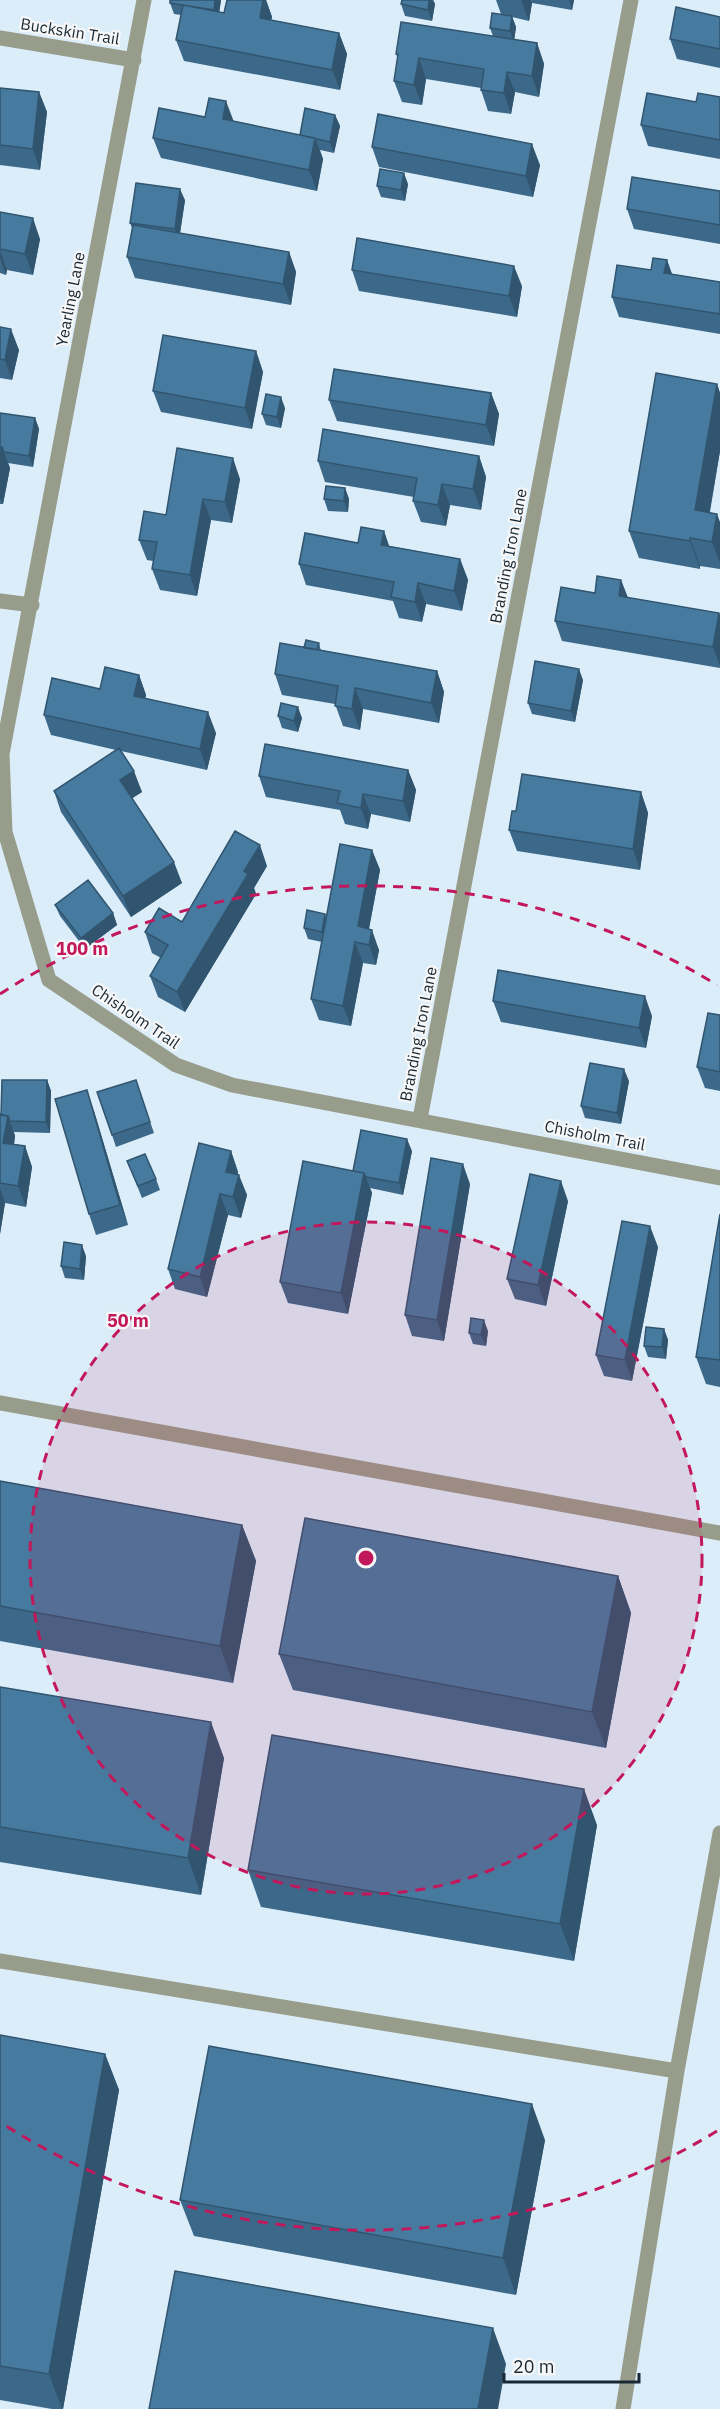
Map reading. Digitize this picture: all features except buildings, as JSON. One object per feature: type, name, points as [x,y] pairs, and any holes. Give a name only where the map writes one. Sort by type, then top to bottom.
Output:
[{"type":"street","name":"Yearling Lane","points":[[32,605],[144,0]]},
{"type":"street","name":"Branding Iron Lane","points":[[420,1119],[631,0]]},
{"type":"street","name":"Buckskin Trail","points":[[0,39],[22,40],[134,60]]},
{"type":"street","points":[[0,601],[32,605]]},
{"type":"street","name":"Chisholm Trail","points":[[32,605],[2,754],[5,832],[49,980],[176,1065],[232,1085],[720,1178]]},
{"type":"street","points":[[0,1403],[720,1533]]},
{"type":"street","points":[[622,2409],[677,2071],[720,1833]]},
{"type":"street","points":[[0,1961],[677,2071]]}]
